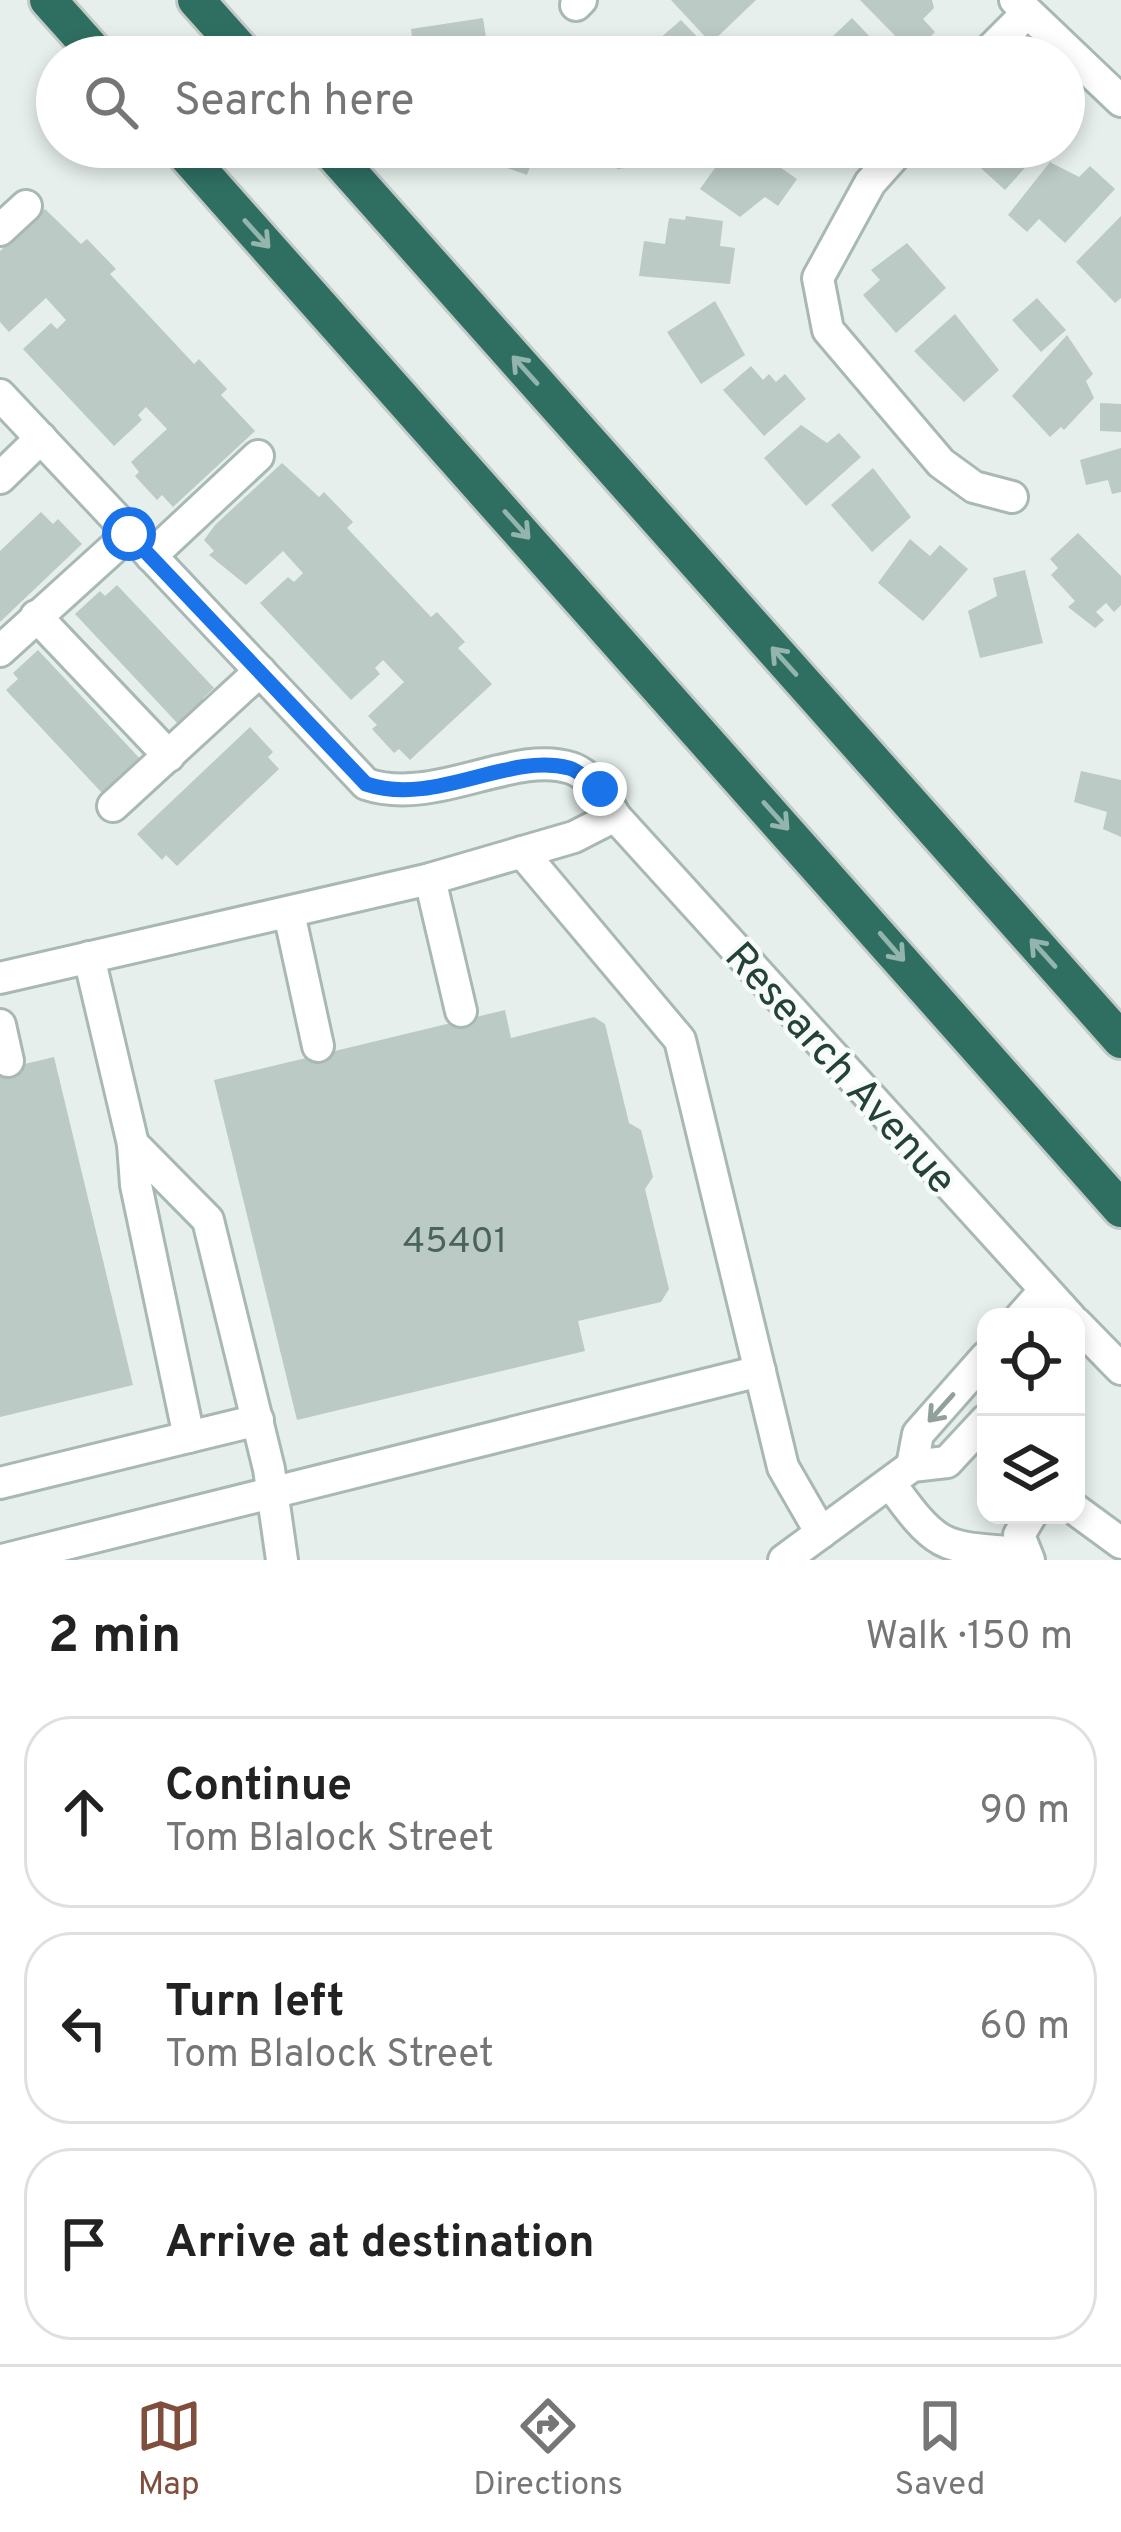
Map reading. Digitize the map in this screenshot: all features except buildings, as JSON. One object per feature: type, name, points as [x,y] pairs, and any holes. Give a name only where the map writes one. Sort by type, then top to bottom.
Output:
[{"type":"highway","points":[[48,0],[80,36]]},
{"type":"highway","points":[[196,0],[228,36]]},
{"type":"highway","points":[[198,168],[1121,1208]]},
{"type":"highway","points":[[346,168],[1121,1040]]},
{"type":"street","points":[[999,36],[1020,7],[1051,36]]},
{"type":"street","points":[[1085,67],[1121,100]]},
{"type":"street","points":[[883,168],[870,183],[818,278],[828,330],[941,463],[974,487],[1012,497]]},
{"type":"street","points":[[0,230],[26,206]]},
{"type":"street","points":[[0,395],[260,671],[113,806]]},
{"type":"street","points":[[0,478],[41,438]]},
{"type":"street","points":[[0,651],[37,616],[249,474]]},
{"type":"street","points":[[37,616],[169,756]]},
{"type":"street","name":"Research Avenue","points":[[260,671],[366,784],[397,794],[538,767],[572,768],[600,789],[615,816],[1061,1308]]},
{"type":"street","points":[[0,978],[430,879],[574,837],[615,816]]},
{"type":"street","points":[[522,852],[680,1040],[783,1467],[821,1533]]},
{"type":"street","points":[[430,879],[461,1011]]},
{"type":"street","points":[[289,913],[318,1046]]},
{"type":"street","points":[[89,957],[133,1144],[136,1185],[189,1437]]},
{"type":"street","points":[[0,1024],[8,1061]]},
{"type":"street","points":[[133,1144],[208,1220],[258,1420],[282,1560]]},
{"type":"street","points":[[1029,1308],[1044,1291]]},
{"type":"street","name":"Research Avenue","points":[[1085,1332],[1121,1370]]},
{"type":"street","points":[[977,1367],[918,1434],[901,1474],[932,1538],[1027,1557],[1019,1534],[1025,1524]]},
{"type":"street","points":[[2,1560],[760,1371]]},
{"type":"street","points":[[0,1483],[258,1420]]},
{"type":"street","points":[[784,1560],[901,1474],[947,1462],[977,1430]]},
{"type":"street","points":[[1085,1517],[1121,1543]]},
{"type":"route","points":[[129,534],[366,784],[397,794],[538,767],[572,768],[600,789]]}]
